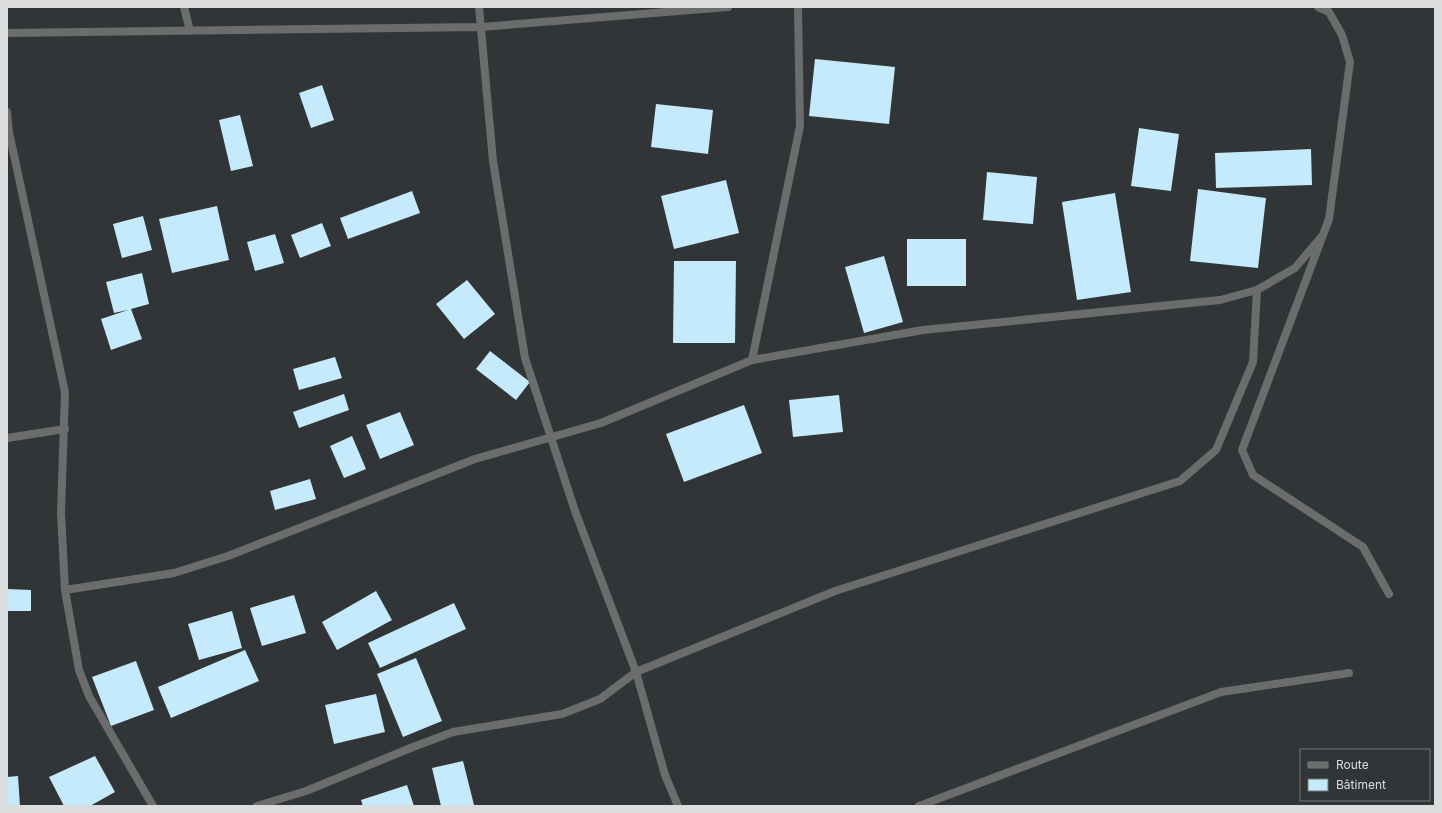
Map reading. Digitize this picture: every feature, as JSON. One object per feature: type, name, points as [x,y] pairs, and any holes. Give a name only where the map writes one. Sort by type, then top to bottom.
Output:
[{"type":"street","points":[[184,7],[190,31]]},
{"type":"street","points":[[478,7],[493,161],[524,350],[575,511],[636,672],[665,775],[678,806]]},
{"type":"street","points":[[7,33],[481,27],[728,7]]},
{"type":"street","points":[[752,360],[800,126],[798,7]]},
{"type":"street","points":[[1318,7],[1329,12],[1336,24],[1342,35],[1350,62],[1329,220],[1242,450],[1254,475],[1363,547],[1389,594]]},
{"type":"street","points":[[7,112],[28,224],[65,392],[61,514],[65,590],[79,670],[89,696],[153,806]]},
{"type":"street","points":[[65,590],[174,573],[228,556],[475,459],[601,423],[752,360],[923,330],[1220,300],[1257,290],[1295,268],[1322,236]]},
{"type":"street","points":[[257,806],[306,791],[453,732],[562,714],[600,699],[636,672],[835,591],[1180,481],[1216,450],[1254,362],[1257,290]]},
{"type":"street","points":[[7,438],[64,429]]},
{"type":"street","points":[[919,806],[1221,692],[1349,673]]},
{"type":"building","points":[[815,59],[895,67],[889,124],[809,116]]},
{"type":"building","points":[[322,85],[334,120],[311,128],[299,93]]},
{"type":"building","points":[[656,104],[713,110],[708,154],[651,147]]},
{"type":"building","points":[[240,115],[253,166],[231,171],[219,120]]},
{"type":"building","points":[[1139,128],[1179,134],[1171,191],[1131,186]]},
{"type":"building","points":[[1311,149],[1312,185],[1216,188],[1215,153]]},
{"type":"building","points":[[987,172],[1037,177],[1033,224],[983,220]]},
{"type":"building","points":[[726,180],[739,233],[674,249],[661,196]]},
{"type":"building","points":[[1198,189],[1266,198],[1258,268],[1190,261]]},
{"type":"building","points":[[412,191],[420,213],[348,239],[340,218]]},
{"type":"building","points":[[1115,193],[1131,292],[1077,300],[1062,202]]},
{"type":"building","points":[[217,206],[229,260],[172,273],[159,219]]},
{"type":"building","points":[[143,216],[152,250],[122,258],[113,224]]},
{"type":"building","points":[[322,223],[331,246],[300,258],[291,235]]},
{"type":"building","points":[[275,234],[284,263],[255,271],[247,242]]},
{"type":"building","points":[[907,239],[966,239],[966,286],[907,286]]},
{"type":"building","points":[[884,256],[903,322],[864,333],[845,267]]},
{"type":"building","points":[[674,261],[736,261],[735,343],[673,343]]},
{"type":"building","points":[[142,273],[149,304],[131,309],[142,339],[111,350],[101,319],[128,310],[114,313],[106,282]]},
{"type":"building","points":[[467,280],[495,314],[464,339],[436,304]]},
{"type":"building","points":[[490,351],[530,382],[516,400],[476,369]]},
{"type":"building","points":[[335,357],[342,378],[299,390],[293,369]]},
{"type":"building","points":[[344,394],[349,410],[299,428],[293,412]]},
{"type":"building","points":[[839,395],[843,432],[793,437],[789,400]]},
{"type":"building","points":[[744,405],[762,453],[684,482],[666,434]]},
{"type":"building","points":[[400,412],[414,445],[380,459],[366,425]]},
{"type":"building","points":[[352,436],[366,469],[344,478],[330,446]]},
{"type":"building","points":[[310,479],[316,499],[275,510],[270,491]]},
{"type":"building","points":[[7,589],[31,590],[31,611],[7,611]]},
{"type":"building","points":[[376,591],[392,620],[337,650],[322,622]]},
{"type":"building","points":[[294,595],[306,633],[262,646],[250,608]]},
{"type":"building","points":[[454,603],[466,629],[380,668],[368,643]]},
{"type":"building","points":[[232,611],[242,648],[199,660],[188,624]]},
{"type":"building","points":[[245,650],[259,681],[171,718],[158,687]]},
{"type":"building","points":[[416,658],[442,721],[403,737],[377,674]]},
{"type":"building","points":[[136,661],[154,710],[111,726],[92,677]]},
{"type":"building","points":[[376,694],[385,732],[334,744],[325,705]]},
{"type":"building","points":[[95,756],[115,792],[90,806],[64,806],[49,777]]},
{"type":"building","points":[[463,761],[474,805],[441,806],[432,768]]},
{"type":"building","points":[[18,776],[20,806],[7,806],[7,777]]},
{"type":"building","points":[[407,785],[414,806],[363,806],[361,800]]}]
